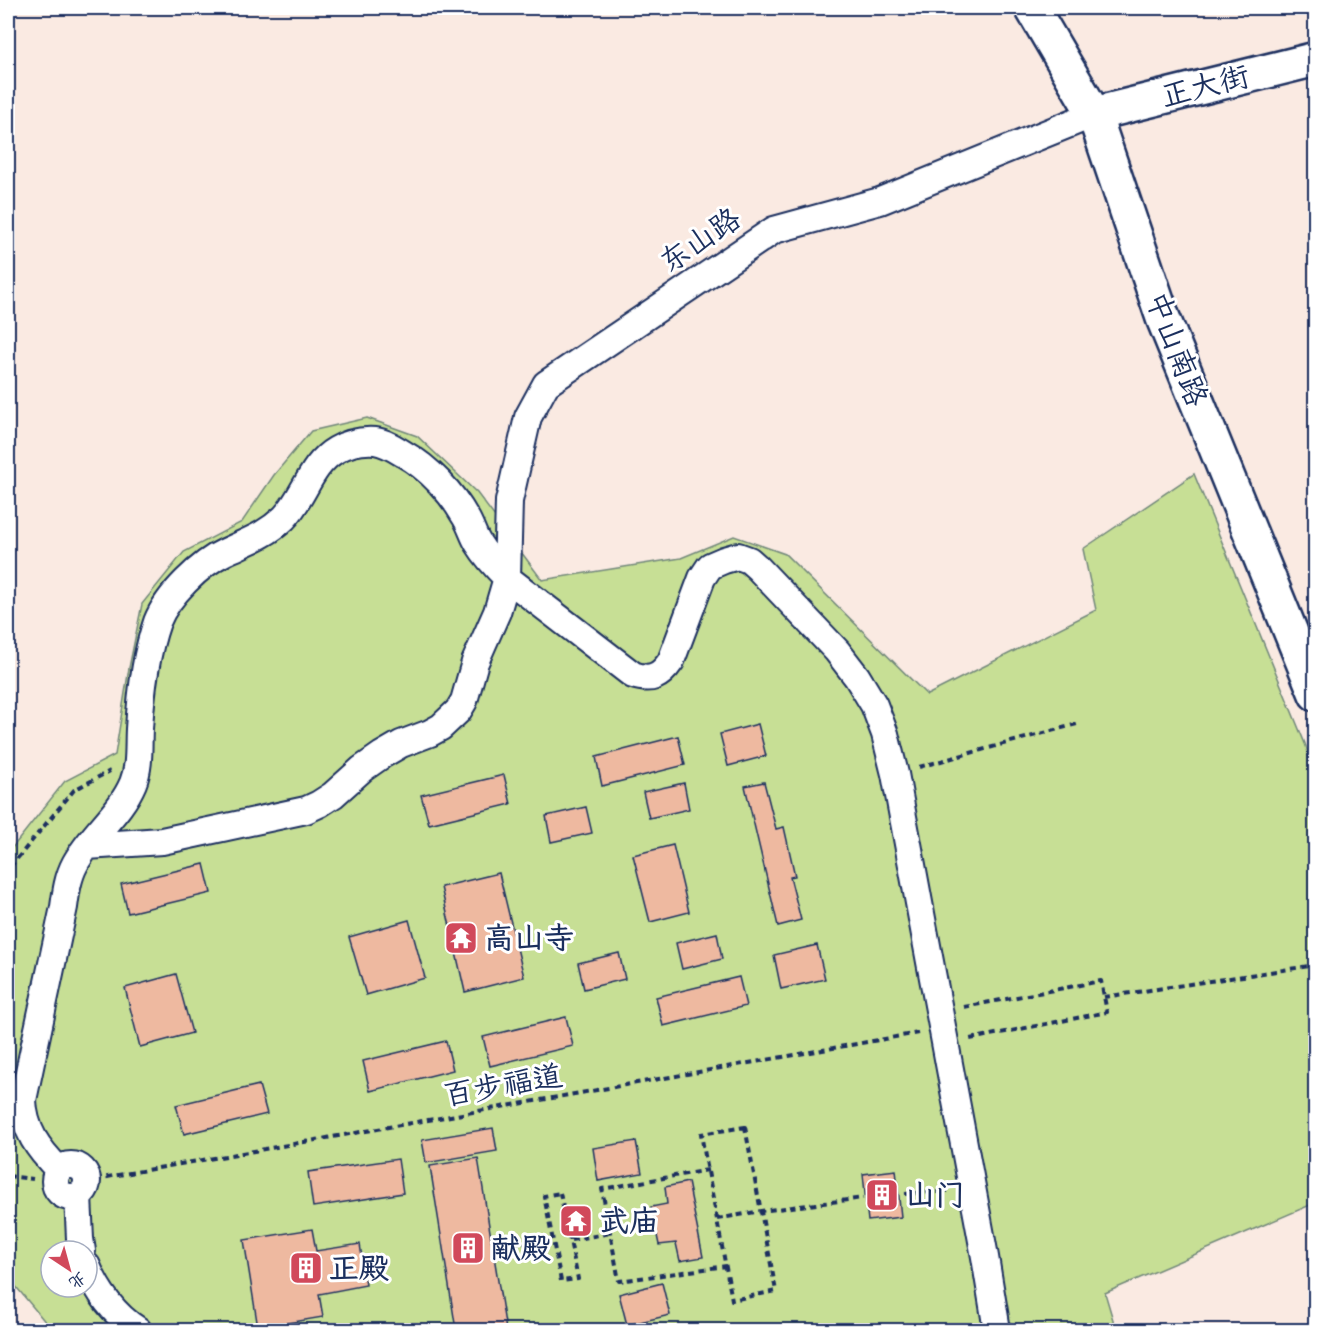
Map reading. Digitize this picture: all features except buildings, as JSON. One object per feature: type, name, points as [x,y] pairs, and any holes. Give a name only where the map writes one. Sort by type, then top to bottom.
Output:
[{"type":"main road","name":"中山南路","points":[[1032,8],[1094,114],[1163,318],[1316,694]]},
{"type":"main road","name":"正大街","points":[[1094,114],[1316,59]]},
{"type":"street","name":"东山路","points":[[87,846],[162,840],[306,810],[333,795],[362,769],[382,755],[400,744],[441,727],[458,711],[464,701],[475,662],[497,612],[507,578],[509,501],[528,417],[546,384],[774,230],[880,201],[1094,114]]},
{"type":"street","points":[[83,1188],[67,1197],[58,1191],[55,1180],[58,1170],[42,1151],[29,1130],[23,1100],[67,884],[75,864],[87,846],[127,795],[138,768],[142,695],[149,652],[158,620],[175,592],[198,570],[223,553],[256,539],[286,516],[319,465],[335,451],[355,442],[377,441],[416,461],[452,496],[490,560],[507,578],[633,675],[643,678],[655,677],[664,671],[671,661],[702,578],[710,567],[738,556],[749,560],[837,651],[857,677],[874,705],[896,774],[986,1257],[997,1330]]},
{"type":"street","points":[[80,1239],[83,1188]]},
{"type":"street","points":[[99,1291],[118,1314],[138,1330]]},
{"type":"path","points":[[896,774],[1077,724]]},
{"type":"path","points":[[8,888],[11,866],[74,790],[138,757]]},
{"type":"path","points":[[1104,997],[1316,965]]},
{"type":"path","points":[[1101,981],[1107,1012],[943,1028],[1101,981]]},
{"type":"path","name":"百步福道","points":[[83,1188],[153,1169],[943,1028]]},
{"type":"path","points":[[745,1126],[760,1211],[776,1291],[732,1300],[701,1134],[745,1126]]},
{"type":"path","points":[[708,1170],[602,1189],[619,1281],[726,1266]]},
{"type":"path","points":[[905,1194],[932,1192]]},
{"type":"path","points":[[560,1193],[571,1240],[578,1279],[561,1281],[544,1196],[560,1193]]},
{"type":"path","points":[[717,1219],[862,1198]]},
{"type":"path","points":[[571,1240],[611,1233]]},
{"type":"path","points":[[513,1245],[553,1240]]},
{"type":"green space","points":[[367,418],[417,436],[477,493],[542,580],[681,558],[734,536],[785,554],[927,695],[1096,610],[1083,549],[1194,474],[1306,746],[1315,777],[1315,1203],[1105,1293],[1116,1330],[52,1330],[8,1277],[8,853],[65,781],[115,755],[142,604],[184,552],[242,522],[274,475],[311,431]]},
{"type":"place","name":"高山寺","points":[[461,938]]},
{"type":"place","name":"山门","points":[[882,1195]]},
{"type":"place","name":"武庙","points":[[576,1221]]},
{"type":"place","name":"献殿","points":[[468,1248]]},
{"type":"place","name":"正殿","points":[[306,1268]]}]
